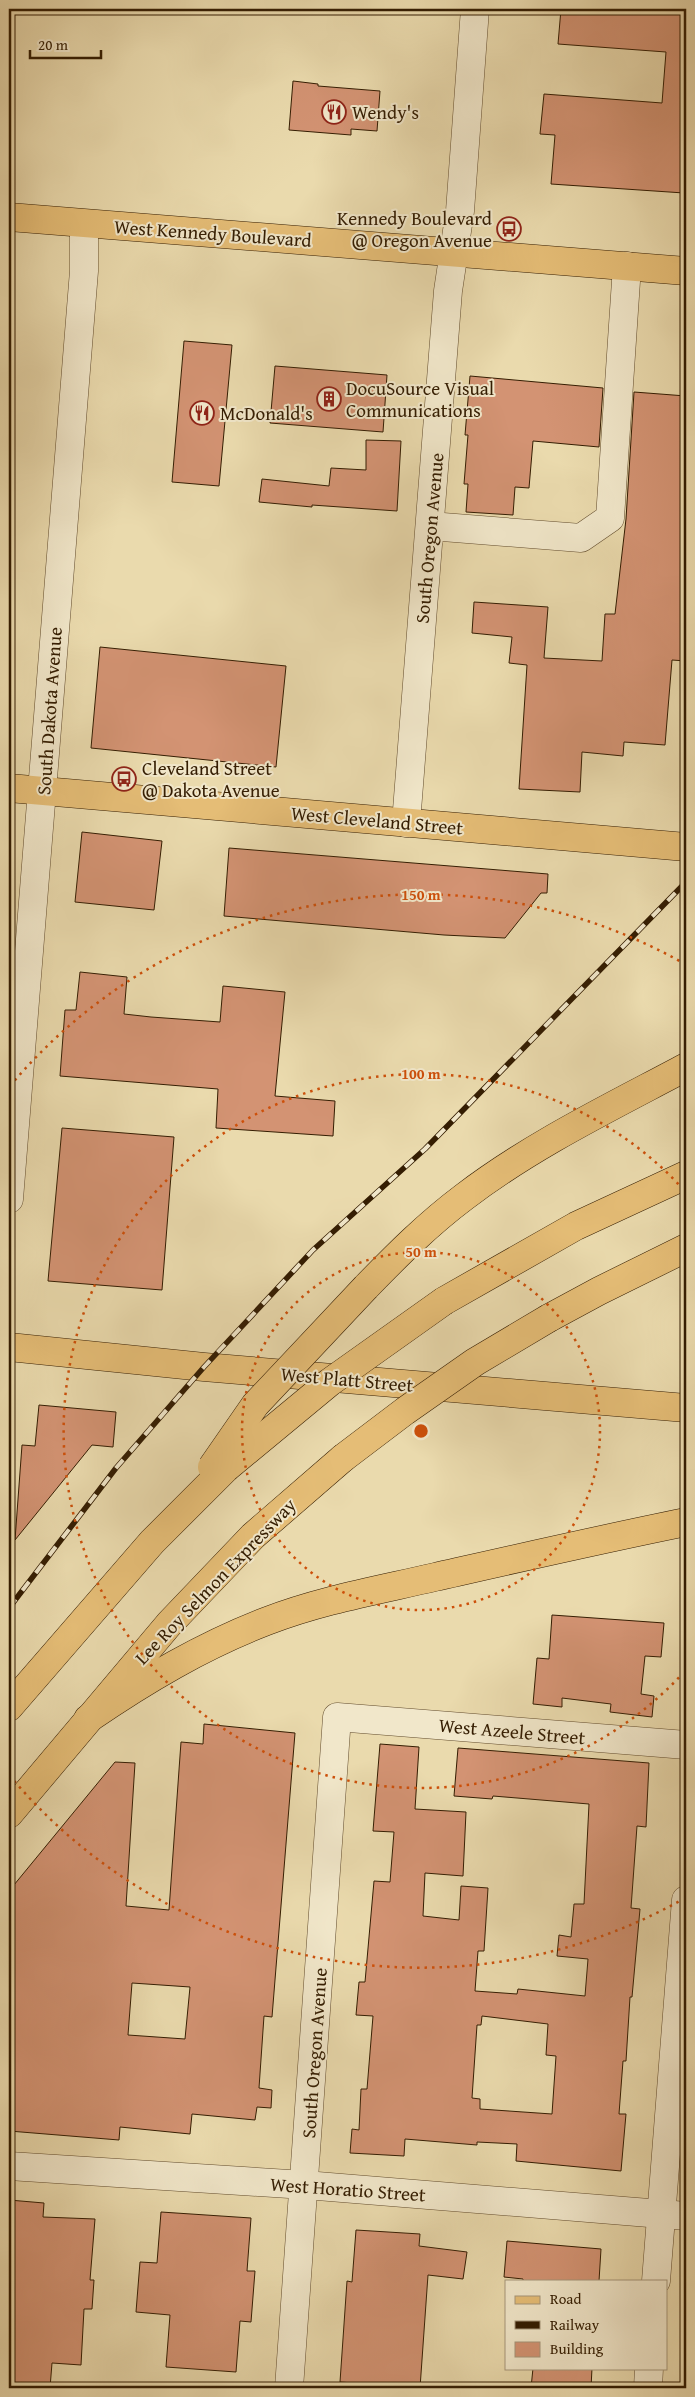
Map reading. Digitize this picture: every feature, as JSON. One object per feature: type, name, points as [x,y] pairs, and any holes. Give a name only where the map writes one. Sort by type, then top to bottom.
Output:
[{"type":"main road","name":"West Kennedy Boulevard","points":[[9,217],[686,271]]},
{"type":"main road","name":"West Cleveland Street","points":[[9,788],[686,847]]},
{"type":"main road","points":[[9,1707],[111,1587],[196,1498],[219,1467],[255,1405],[366,1287],[436,1219],[494,1175],[562,1134],[686,1067]]},
{"type":"main road","points":[[219,1467],[330,1382],[444,1302],[576,1226],[686,1175]]},
{"type":"main road","name":"Lee Roy Selmon Expressway","points":[[9,1814],[162,1631],[216,1574],[292,1500],[405,1411],[475,1362],[599,1290],[686,1248]]},
{"type":"main road","name":"West Platt Street","points":[[9,1347],[204,1367],[686,1408]]},
{"type":"main road","points":[[88,1718],[172,1664],[225,1638],[268,1620],[357,1594],[686,1522]]},
{"type":"street","name":"South Oregon Avenue","points":[[406,823],[448,291],[460,211],[475,9]]},
{"type":"street","name":"South Dakota Avenue","points":[[9,1199],[84,271],[84,224]]},
{"type":"street","points":[[430,526],[580,538],[610,518],[627,266]]},
{"type":"street","name":"South Oregon Avenue","points":[[290,2388],[338,1717]]},
{"type":"street","name":"West Azeele Street","points":[[338,1717],[686,1746]]},
{"type":"street","points":[[656,2280],[674,2215],[686,1900]]},
{"type":"street","name":"West Horatio Street","points":[[9,2166],[305,2186],[674,2215]]},
{"type":"street","points":[[648,2388],[650,2370]]},
{"type":"building","points":[[561,9],[686,9],[686,170],[684,193],[551,184],[555,135],[540,134],[544,94],[662,103],[666,52],[558,44]]},
{"type":"building","name":"Wendy's","points":[[293,81],[318,84],[318,86],[380,91],[377,131],[351,129],[351,135],[289,130]]},
{"type":"building","name":"McDonald's","points":[[184,341],[232,345],[219,486],[172,482]]},
{"type":"building","name":"DocuSource Visual Communications","points":[[275,366],[387,375],[383,432],[270,423]]},
{"type":"building","points":[[470,376],[603,388],[599,447],[533,441],[529,488],[515,487],[513,515],[466,512],[468,484],[464,484],[468,435],[465,435]]},
{"type":"building","points":[[634,392],[686,396],[686,661],[672,660],[665,745],[624,742],[623,756],[582,752],[580,792],[519,789],[527,665],[509,663],[512,637],[472,633],[474,602],[548,607],[544,658],[602,661],[605,614],[615,614],[626,519]]},
{"type":"building","points":[[366,440],[401,441],[397,511],[312,505],[312,507],[259,502],[262,479],[329,486],[331,468],[366,470]]},
{"type":"building","points":[[100,647],[286,666],[276,767],[91,748]]},
{"type":"building","points":[[82,832],[162,841],[154,910],[75,902]]},
{"type":"building","points":[[229,848],[548,874],[547,893],[541,893],[505,938],[444,935],[224,916]]},
{"type":"building","points":[[80,972],[127,977],[124,1014],[151,1017],[220,1022],[223,986],[285,992],[275,1096],[335,1101],[333,1136],[216,1128],[218,1089],[60,1076],[65,1010],[76,1010]]},
{"type":"building","points":[[62,1128],[174,1137],[162,1290],[48,1281]]},
{"type":"building","points":[[39,1405],[116,1412],[113,1447],[92,1445],[15,1540],[22,1445],[35,1446]]},
{"type":"building","points":[[552,1615],[664,1623],[661,1657],[645,1656],[641,1694],[654,1696],[652,1717],[610,1712],[611,1704],[562,1698],[562,1707],[533,1704],[537,1658],[549,1659]]},
{"type":"building","points":[[204,1724],[295,1733],[272,2017],[264,2016],[259,2088],[272,2090],[271,2108],[257,2107],[255,2120],[192,2114],[190,2134],[120,2127],[119,2140],[9,2131],[9,1891],[115,1762],[135,1763],[126,1906],[169,1910],[181,1742],[203,1744]],"holes":[[[132,1983],[190,1987],[185,2039],[128,2035]]]},
{"type":"building","points":[[380,1744],[419,1747],[415,1809],[466,1812],[463,1876],[425,1873],[423,1916],[459,1920],[461,1886],[488,1888],[484,1951],[478,1951],[475,1991],[517,1994],[518,1989],[585,1996],[588,1959],[557,1956],[559,1935],[571,1937],[574,1904],[584,1904],[589,1804],[493,1796],[492,1799],[454,1796],[458,1748],[649,1763],[646,1827],[637,1826],[631,1908],[640,1909],[632,1997],[630,1997],[626,2061],[623,2061],[619,2114],[626,2114],[621,2171],[516,2161],[517,2144],[477,2142],[477,2145],[405,2139],[404,2156],[350,2153],[352,2129],[359,2130],[361,2089],[367,2089],[373,2016],[356,2015],[359,1982],[365,1982],[374,1881],[390,1882],[394,1832],[373,1831]],"holes":[[[482,2016],[548,2024],[546,2055],[556,2056],[552,2114],[480,2109],[480,2099],[472,2098],[477,2025],[481,2025]]]},
{"type":"building","points":[[9,2200],[44,2203],[43,2217],[95,2219],[90,2280],[94,2280],[92,2309],[84,2309],[81,2365],[52,2363],[50,2388],[9,2388]]},
{"type":"building","points":[[161,2212],[251,2218],[247,2271],[255,2271],[251,2322],[240,2321],[236,2372],[166,2367],[170,2315],[136,2312],[140,2262],[157,2263]]},
{"type":"building","points":[[356,2230],[420,2234],[419,2246],[467,2252],[463,2279],[428,2275],[420,2388],[340,2382],[347,2281],[352,2282]]},
{"type":"building","points":[[507,2241],[601,2249],[599,2280],[523,2280],[504,2277]]},
{"type":"building","points":[[533,2370],[592,2370],[591,2388],[531,2388]]},
{"type":"railway","points":[[9,1608],[116,1468],[204,1367],[313,1250],[425,1149],[686,882]]},
{"type":"place","name":"Wendy's","points":[[334,112]]},
{"type":"place","name":"Kennedy Boulevard @ Oregon Avenue","points":[[509,229]]},
{"type":"place","name":"DocuSource Visual Communications","points":[[329,399]]},
{"type":"place","name":"McDonald's","points":[[202,413]]},
{"type":"place","name":"Cleveland Street @ Dakota Avenue","points":[[124,779]]}]
